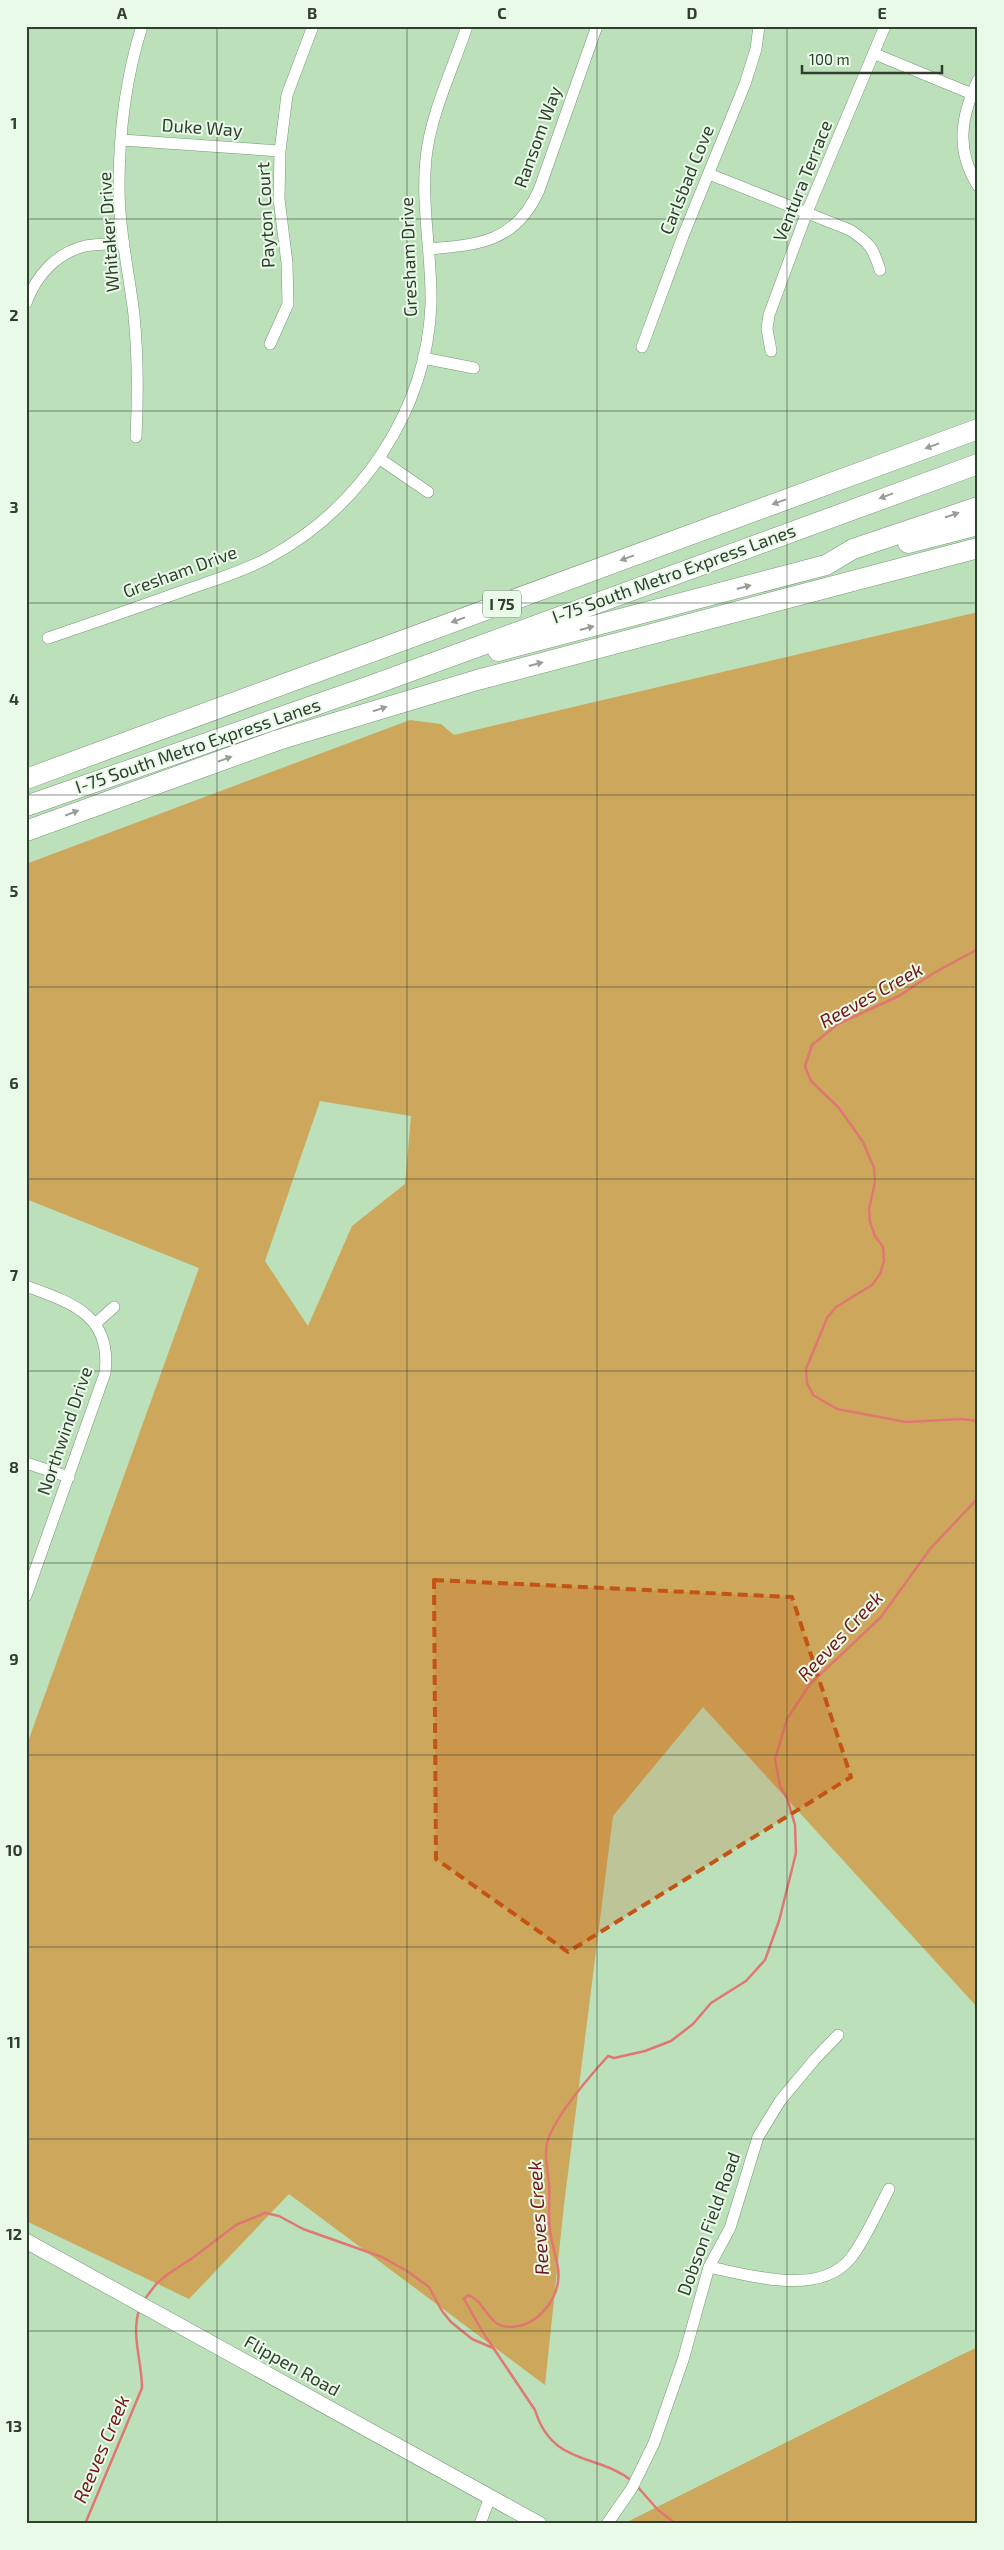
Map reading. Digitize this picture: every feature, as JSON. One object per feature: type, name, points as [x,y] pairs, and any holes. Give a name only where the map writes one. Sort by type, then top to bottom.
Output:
[{"type":"highway","name":"I 75","points":[[26,779],[978,429]]},
{"type":"highway","name":"I-75 South Metro Express Lanes","points":[[26,806],[370,686],[978,463]]},
{"type":"highway","name":"I-75 South Metro Express Lanes","points":[[370,686],[826,565],[853,549],[978,507]]},
{"type":"highway","points":[[826,565],[978,525]]},
{"type":"highway","points":[[26,831],[278,740],[477,680],[978,548]]},
{"type":"street","name":"Whitaker Drive","points":[[136,436],[134,315],[119,188],[127,92],[142,26]]},
{"type":"street","name":"Payton Court","points":[[270,344],[288,304],[287,263],[279,199],[280,152],[287,95],[313,26]]},
{"type":"street","name":"Gresham Drive","points":[[48,638],[208,582],[267,558],[326,518],[362,483],[380,459],[400,423],[423,358],[431,304],[426,157],[436,112],[468,26]]},
{"type":"street","name":"Ransom Way","points":[[428,248],[473,245],[489,241],[509,230],[527,212],[539,190],[597,26]]},
{"type":"street","name":"Carlsbad Cove","points":[[642,346],[660,294],[752,65],[759,26]]},
{"type":"street","name":"Ventura Terrace","points":[[772,351],[767,330],[769,315],[807,212],[875,54],[885,26]]},
{"type":"street","points":[[875,54],[974,95]]},
{"type":"street","points":[[978,80],[974,95],[964,114],[962,139],[968,168],[978,186]]},
{"type":"street","name":"Duke Way","points":[[122,140],[280,152]]},
{"type":"street","points":[[709,174],[850,230],[865,240],[873,249],[880,270]]},
{"type":"street","points":[[26,303],[40,275],[58,259],[84,246],[124,243]]},
{"type":"street","points":[[423,358],[474,368]]},
{"type":"street","points":[[380,459],[428,492]]},
{"type":"street","name":"Northwind Drive","points":[[26,1286],[66,1301],[86,1314],[100,1331],[108,1352],[105,1373],[26,1596]]},
{"type":"street","points":[[94,1324],[114,1307]]},
{"type":"street","points":[[26,1462],[69,1477]]},
{"type":"street","name":"Dobson Field Road","points":[[607,2524],[632,2488],[654,2443],[684,2360],[709,2267],[730,2228],[756,2141],[764,2123],[809,2066],[838,2036]]},
{"type":"street","points":[[709,2267],[785,2282],[823,2278],[850,2260],[889,2189]]},
{"type":"street","name":"Flippen Road","points":[[26,2242],[539,2524]]},
{"type":"street","points":[[480,2524],[490,2497]]},
{"type":"highlighted area","points":[[434,1580],[792,1597],[851,1777],[568,1952],[436,1859]]},
{"type":"shaded area","points":[[978,612],[978,2008],[703,1707],[613,1816],[564,2205],[545,2385],[289,2194],[189,2299],[26,2221],[26,1747],[199,1268],[26,1199],[26,864],[410,720],[441,724],[454,735]],"holes":[[[320,1101],[411,1116],[405,1184],[352,1226],[308,1326],[265,1261]]]},
{"type":"shaded area","points":[[978,2347],[978,2524],[623,2524],[961,2355]]},
{"type":"waterway","name":"Reeves Creek","points":[[978,949],[932,974],[899,996],[838,1024],[812,1045],[805,1066],[811,1081],[839,1108],[863,1142],[874,1168],[875,1182],[869,1209],[870,1222],[875,1236],[883,1247],[884,1261],[880,1274],[872,1285],[836,1307],[827,1318],[806,1369],[807,1383],[813,1395],[837,1409],[906,1422],[961,1419],[978,1421]]},
{"type":"waterway","name":"Reeves Creek","points":[[632,2481],[618,2472],[564,2450],[552,2441],[543,2428],[535,2410],[482,2331],[464,2299],[468,2295],[474,2298],[497,2323],[511,2327],[531,2321],[546,2308],[552,2299],[558,2279],[558,2268],[550,2231],[546,2154],[547,2143],[557,2121],[591,2075],[608,2056],[614,2058],[645,2051],[671,2041],[693,2024],[711,2003],[746,1981],[765,1960],[779,1921],[796,1853],[795,1825],[787,1798],[780,1786],[775,1759],[787,1719],[810,1684],[881,1617],[930,1549],[978,1498]]},
{"type":"waterway","name":"Reeves Creek","points":[[144,2300],[157,2283],[168,2274],[236,2225],[265,2213],[279,2216],[303,2229],[382,2257],[407,2271],[429,2287],[442,2311],[451,2322],[472,2339],[493,2348]]},
{"type":"waterway","name":"Reeves Creek","points":[[85,2524],[142,2388],[136,2339],[139,2310]]},
{"type":"waterway","points":[[636,2485],[658,2510],[676,2524]]}]
